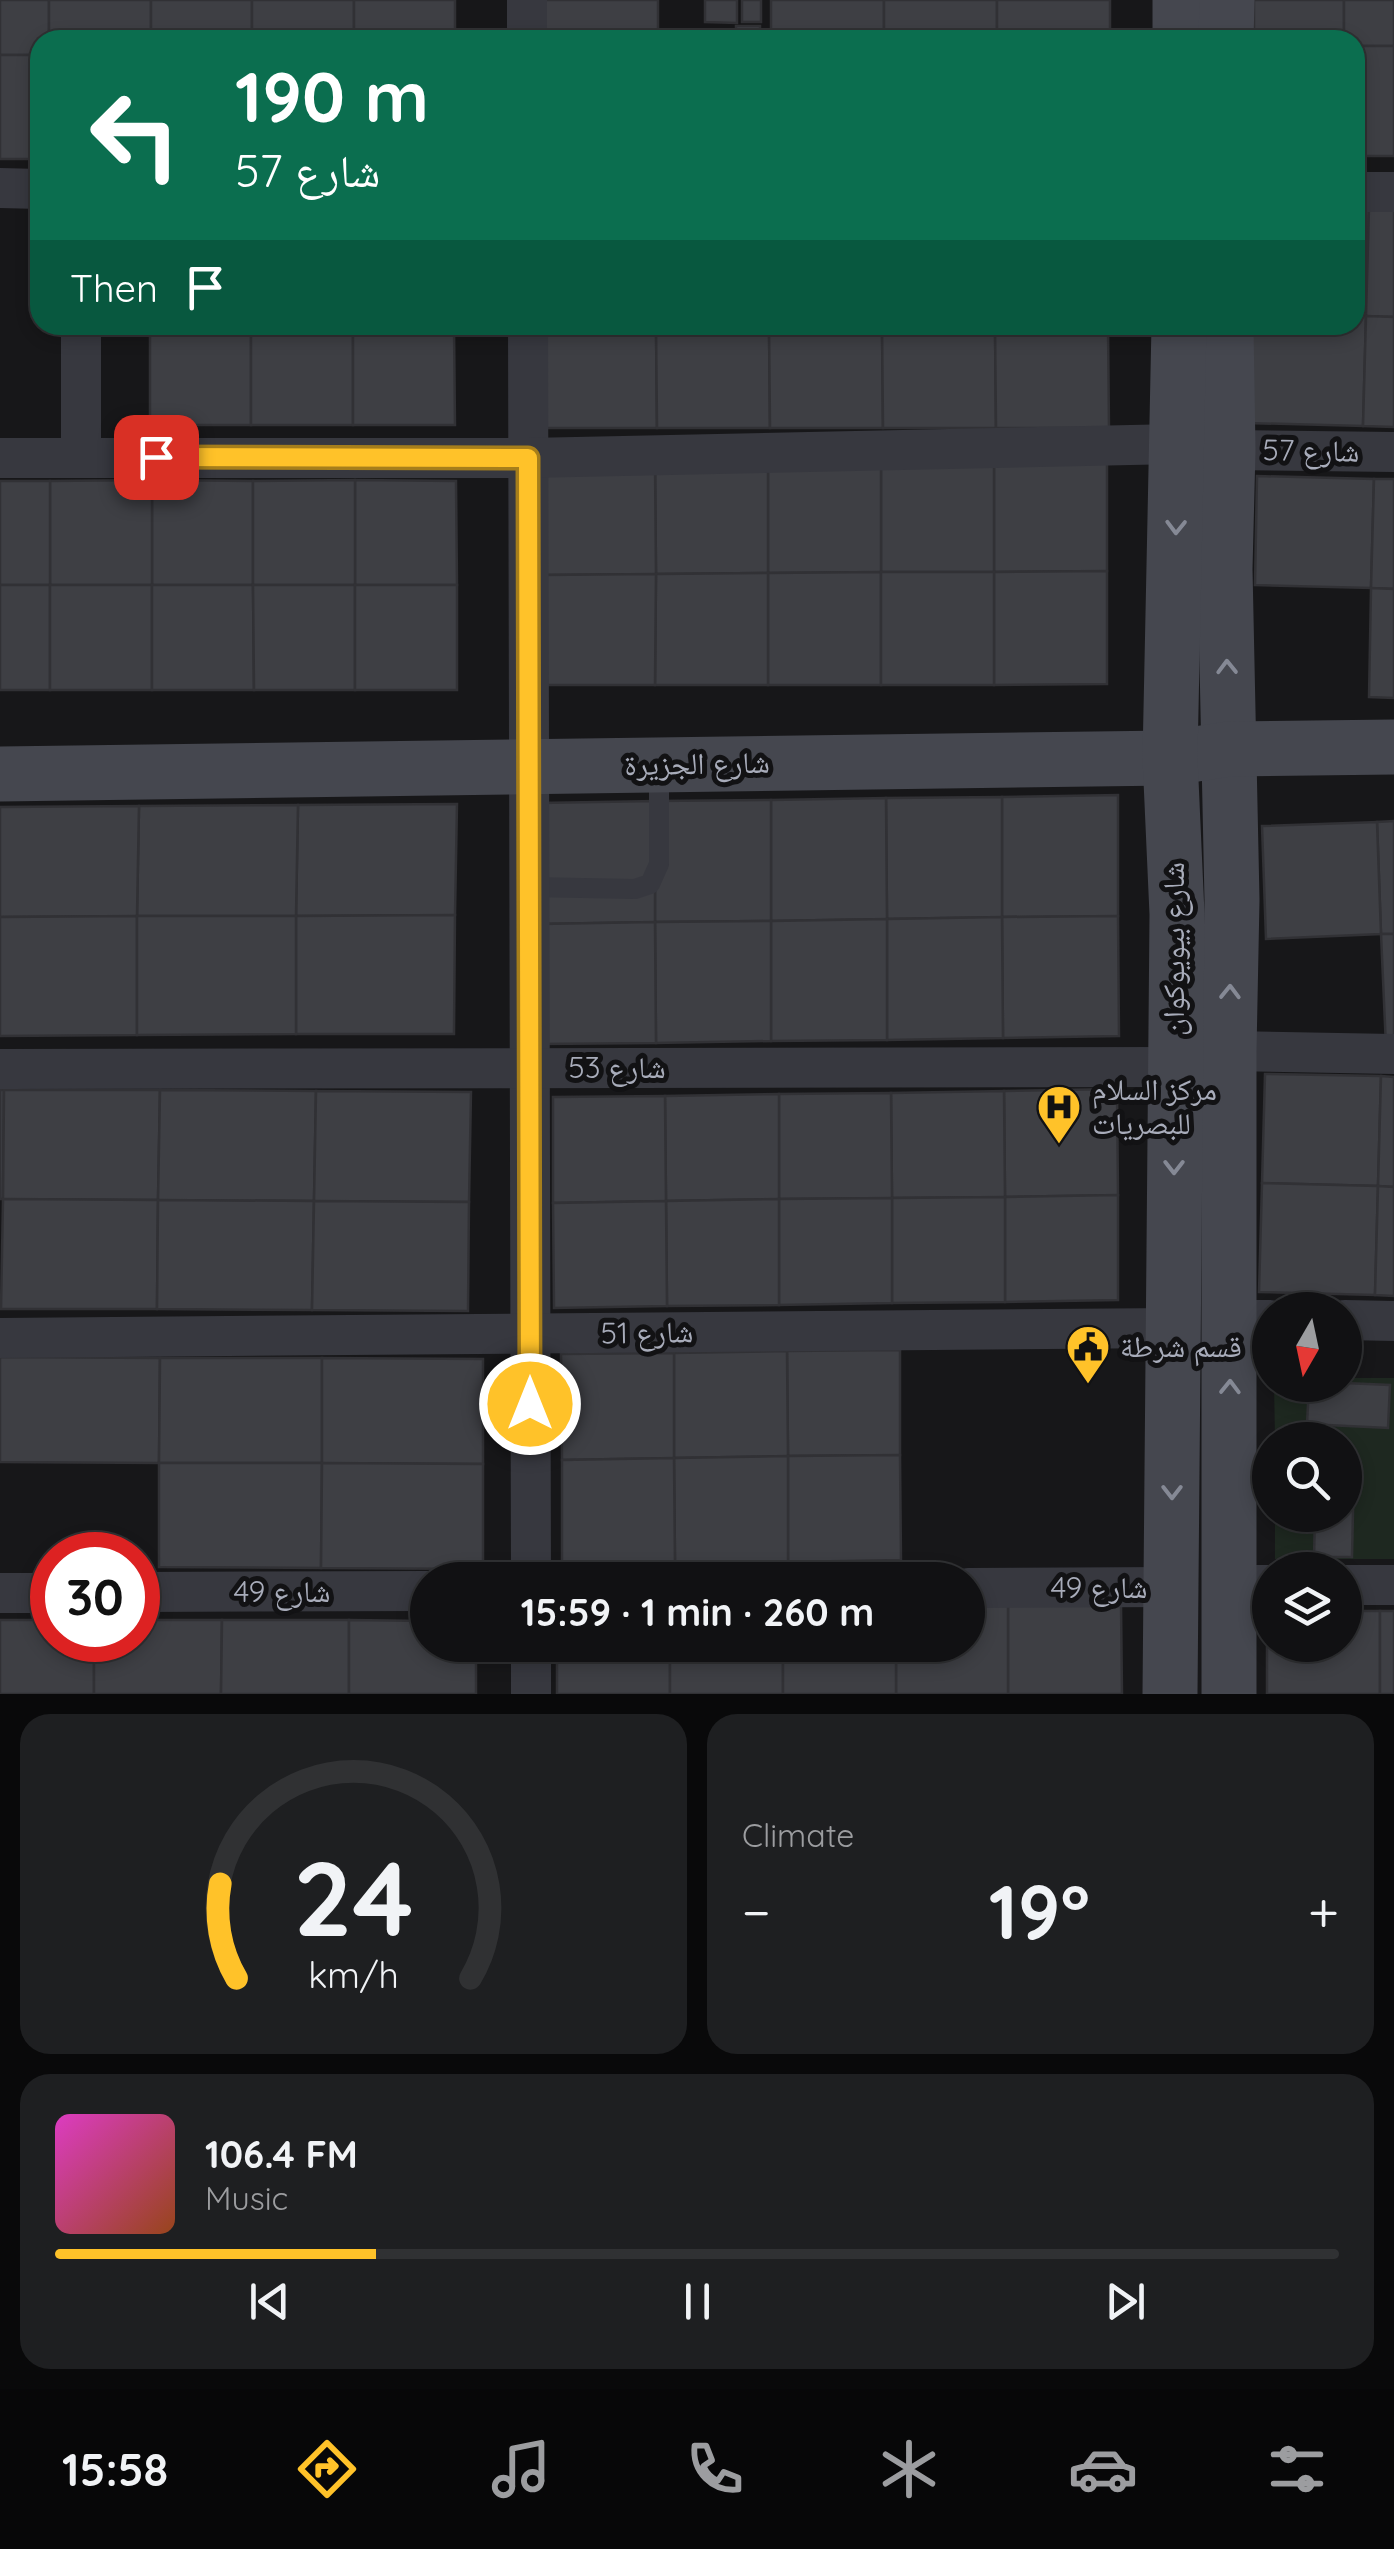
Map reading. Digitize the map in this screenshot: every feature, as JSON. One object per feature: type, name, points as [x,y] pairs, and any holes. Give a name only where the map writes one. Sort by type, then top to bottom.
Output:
[{"type":"main road","points":[[1180,0],[1180,30]]},
{"type":"main road","points":[[1226,30],[1227,0]]},
{"type":"main road","name":"شارع بيويوكوان","points":[[1181,335],[1225,570],[1232,900],[1228,1052],[1250,1320],[1248,1585],[1229,1694]]},
{"type":"main road","name":"شارع بيويوكوان","points":[[1170,1694],[1177,914],[1170,758],[1203,447],[1224,335]]},
{"type":"main road","name":"شارع الجزيرة","points":[[0,774],[1170,758],[1229,749],[1394,747]]},
{"type":"street","points":[[527,0],[527,30]]},
{"type":"street","points":[[0,188],[30,189]]},
{"type":"street","points":[[1365,192],[1394,192]]},
{"type":"street","points":[[80,335],[81,457]]},
{"type":"street","points":[[528,335],[531,1562]]},
{"type":"street","name":"شارع 57","points":[[528,458],[1203,447],[1394,452]]},
{"type":"street","points":[[0,458],[528,458]]},
{"type":"street","points":[[1228,1052],[1394,1054]]},
{"type":"street","name":"شارع 53","points":[[0,1069],[1174,1067]]},
{"type":"street","points":[[1362,1320],[1394,1321]]},
{"type":"street","name":"شارع 51","points":[[0,1338],[1173,1328]]},
{"type":"street","points":[[1362,1585],[1394,1585]]},
{"type":"street","name":"شارع 49","points":[[985,1588],[1171,1587]]},
{"type":"street","name":"شارع 49","points":[[160,1592],[410,1591]]},
{"type":"street","points":[[0,1593],[30,1592]]},
{"type":"street","points":[[531,1662],[531,1694]]},
{"type":"lane","points":[[529,887],[635,889],[650,884],[660,864],[659,765]]},
{"type":"shaded area","points":[[1362,1378],[1394,1378],[1394,1559],[1362,1559],[1362,1552],[1275,1552],[1275,1532],[1362,1532],[1362,1422],[1275,1422],[1274,1402],[1362,1402]]},
{"type":"building","points":[[0,0],[49,0],[49,30],[30,30],[30,55],[0,55]]},
{"type":"building","points":[[49,0],[151,0],[151,30],[49,30]]},
{"type":"building","points":[[151,0],[252,0],[252,30],[151,30]]},
{"type":"building","points":[[252,0],[354,0],[354,30],[252,30]]},
{"type":"building","points":[[354,0],[455,0],[455,30],[354,30]]},
{"type":"building","points":[[545,0],[658,0],[658,30],[545,30]]},
{"type":"building","points":[[705,0],[737,0],[737,23],[705,22]]},
{"type":"building","points":[[742,0],[761,0],[761,22],[742,22]]},
{"type":"building","points":[[771,0],[884,0],[884,30],[771,30]]},
{"type":"building","points":[[884,0],[997,0],[997,30],[884,30]]},
{"type":"building","points":[[997,0],[1110,0],[1110,30],[997,30]]},
{"type":"building","points":[[1254,0],[1344,0],[1344,30],[1254,30]]},
{"type":"building","points":[[1344,0],[1394,0],[1394,46],[1365,46],[1365,30],[1344,30]]},
{"type":"building","points":[[736,26],[760,26],[760,30],[736,30]]},
{"type":"building","points":[[1365,46],[1394,46],[1394,156],[1365,156]]},
{"type":"building","points":[[0,55],[30,55],[30,159],[0,159]]},
{"type":"building","points":[[1365,207],[1369,207],[1366,316]]},
{"type":"building","points":[[1369,207],[1394,208],[1394,317],[1366,316]]},
{"type":"building","points":[[1366,316],[1363,426],[1247,423],[1250,335],[1365,335]]},
{"type":"building","points":[[1366,316],[1394,317],[1394,427],[1363,426]]},
{"type":"building","points":[[150,335],[251,335],[251,425],[150,425]]},
{"type":"building","points":[[251,335],[353,335],[353,425],[251,425]]},
{"type":"building","points":[[353,335],[454,335],[455,425],[353,425]]},
{"type":"building","points":[[543,335],[656,335],[657,428],[544,428]]},
{"type":"building","points":[[656,335],[769,335],[770,428],[657,428]]},
{"type":"building","points":[[769,335],[882,335],[883,428],[770,428]]},
{"type":"building","points":[[882,335],[995,335],[996,428],[883,428]]},
{"type":"building","points":[[995,335],[1108,335],[1109,428],[996,428]]},
{"type":"building","points":[[1107,458],[1107,571],[994,572],[994,459]]},
{"type":"building","points":[[994,459],[994,572],[881,572],[881,460]]},
{"type":"building","points":[[881,460],[881,572],[768,573],[768,461]]},
{"type":"building","points":[[768,461],[768,573],[656,574],[655,462]]},
{"type":"building","points":[[655,462],[656,574],[542,575],[542,464]]},
{"type":"building","points":[[1257,476],[1374,479],[1371,588],[1255,585]]},
{"type":"building","points":[[1374,479],[1394,479],[1394,589],[1371,588]]},
{"type":"building","points":[[152,480],[253,481],[253,585],[152,585]]},
{"type":"building","points":[[152,480],[152,585],[50,585],[50,481]]},
{"type":"building","points":[[355,480],[456,481],[457,585],[355,585]]},
{"type":"building","points":[[355,480],[355,585],[253,585],[253,481]]},
{"type":"building","points":[[0,481],[50,481],[50,585],[0,585]]},
{"type":"building","points":[[1107,571],[1107,684],[994,685],[994,572]]},
{"type":"building","points":[[881,572],[881,685],[768,685],[768,573]]},
{"type":"building","points":[[881,572],[994,572],[994,685],[881,685]]},
{"type":"building","points":[[768,573],[768,685],[655,685],[656,574]]},
{"type":"building","points":[[656,574],[655,685],[542,685],[542,575]]},
{"type":"building","points":[[0,585],[50,585],[50,690],[0,690]]},
{"type":"building","points":[[50,585],[152,585],[152,690],[50,690]]},
{"type":"building","points":[[152,585],[253,585],[254,690],[152,690]]},
{"type":"building","points":[[253,585],[355,585],[355,690],[254,690]]},
{"type":"building","points":[[355,585],[457,585],[457,690],[355,690]]},
{"type":"building","points":[[1371,588],[1394,589],[1394,698],[1369,697]]},
{"type":"building","points":[[1118,795],[1118,916],[1002,917],[1002,797]]},
{"type":"building","points":[[1002,797],[1002,917],[887,919],[886,798]]},
{"type":"building","points":[[886,798],[887,919],[771,921],[771,800]]},
{"type":"building","points":[[771,800],[771,921],[655,922],[655,801]]},
{"type":"building","points":[[655,801],[655,922],[540,924],[539,803]]},
{"type":"building","points":[[457,804],[455,915],[296,916],[298,805]]},
{"type":"building","points":[[298,805],[296,916],[137,916],[139,806]]},
{"type":"building","points":[[139,806],[137,916],[0,917],[0,807]]},
{"type":"building","points":[[1394,821],[1394,934],[1381,934],[1377,822]]},
{"type":"building","points":[[1377,822],[1381,934],[1266,939],[1262,826]]},
{"type":"building","points":[[455,915],[454,1034],[296,1034],[296,916]]},
{"type":"building","points":[[137,916],[137,1035],[0,1036],[0,917]]},
{"type":"building","points":[[137,916],[296,916],[296,1034],[137,1035]]},
{"type":"building","points":[[1118,916],[1119,1036],[1003,1038],[1002,917]]},
{"type":"building","points":[[1002,917],[1003,1038],[887,1040],[887,919]]},
{"type":"building","points":[[887,919],[887,1040],[771,1041],[771,921]]},
{"type":"building","points":[[771,921],[771,1041],[656,1043],[655,922]]},
{"type":"building","points":[[655,922],[656,1043],[540,1044],[540,924]]},
{"type":"building","points":[[1381,934],[1394,934],[1394,1047],[1386,1047]]},
{"type":"building","points":[[1265,1074],[1381,1076],[1378,1186],[1262,1183]]},
{"type":"building","points":[[1381,1076],[1394,1077],[1394,1187],[1378,1186]]},
{"type":"building","points":[[1117,1089],[1118,1195],[1005,1197],[1004,1091]]},
{"type":"building","points":[[0,1090],[4,1090],[3,1199],[0,1199]]},
{"type":"building","points":[[4,1090],[160,1090],[158,1200],[3,1199]]},
{"type":"building","points":[[160,1090],[316,1091],[314,1201],[158,1200]]},
{"type":"building","points":[[316,1091],[471,1092],[469,1202],[314,1201]]},
{"type":"building","points":[[1004,1091],[1005,1197],[892,1198],[891,1093]]},
{"type":"building","points":[[891,1093],[892,1198],[779,1199],[779,1094]]},
{"type":"building","points":[[779,1094],[779,1199],[666,1201],[665,1096]]},
{"type":"building","points":[[665,1096],[666,1201],[553,1203],[553,1097]]},
{"type":"building","points":[[1262,1183],[1378,1186],[1375,1295],[1259,1292]]},
{"type":"building","points":[[1378,1186],[1394,1187],[1394,1296],[1375,1295]]},
{"type":"building","points":[[1118,1195],[1118,1300],[1005,1302],[1005,1197]]},
{"type":"building","points":[[1005,1197],[1005,1302],[892,1303],[892,1198]]},
{"type":"building","points":[[892,1198],[892,1303],[779,1305],[779,1199]]},
{"type":"building","points":[[3,1199],[158,1200],[157,1309],[1,1309]]},
{"type":"building","points":[[779,1199],[779,1305],[667,1306],[666,1201]]},
{"type":"building","points":[[158,1200],[314,1201],[312,1310],[157,1309]]},
{"type":"building","points":[[314,1201],[469,1202],[468,1311],[312,1310]]},
{"type":"building","points":[[666,1201],[667,1306],[554,1308],[553,1203]]},
{"type":"building","points":[[900,1350],[900,1455],[788,1456],[787,1351]]},
{"type":"building","points":[[787,1351],[788,1456],[674,1458],[674,1353]]},
{"type":"building","points":[[674,1353],[674,1458],[562,1460],[561,1354]]},
{"type":"building","points":[[0,1357],[160,1358],[159,1463],[0,1462]]},
{"type":"building","points":[[160,1358],[322,1358],[322,1463],[159,1463]]},
{"type":"building","points":[[322,1358],[483,1359],[483,1464],[322,1463]]},
{"type":"building","points":[[1362,1384],[1390,1385],[1388,1428],[1362,1427],[1362,1422],[1307,1422],[1308,1402],[1362,1402]]},
{"type":"building","points":[[900,1455],[901,1560],[788,1562],[788,1456]]},
{"type":"building","points":[[788,1456],[788,1562],[675,1562],[674,1458]]},
{"type":"building","points":[[674,1458],[675,1562],[562,1562],[562,1460]]},
{"type":"building","points":[[159,1463],[322,1463],[321,1568],[160,1567]]},
{"type":"building","points":[[322,1463],[483,1464],[483,1562],[410,1562],[410,1569],[321,1568]]},
{"type":"building","points":[[1315,1532],[1353,1532],[1352,1552],[1314,1552]]},
{"type":"building","points":[[1121,1604],[1122,1694],[1008,1694],[1008,1605]]},
{"type":"building","points":[[985,1605],[1008,1605],[1008,1694],[896,1694],[896,1662],[985,1662]]},
{"type":"building","points":[[1362,1611],[1380,1611],[1380,1694],[1267,1694],[1267,1662],[1362,1662]]},
{"type":"building","points":[[1380,1611],[1394,1611],[1394,1694],[1380,1694]]},
{"type":"building","points":[[0,1620],[30,1620],[30,1662],[94,1662],[94,1694],[0,1694]]},
{"type":"building","points":[[160,1620],[222,1620],[221,1694],[94,1694],[94,1662],[160,1662]]},
{"type":"building","points":[[222,1620],[349,1620],[349,1694],[221,1694]]},
{"type":"building","points":[[349,1620],[410,1621],[410,1662],[476,1662],[476,1694],[349,1694]]},
{"type":"building","points":[[557,1662],[670,1662],[670,1694],[557,1694]]},
{"type":"building","points":[[670,1662],[783,1662],[783,1694],[670,1694]]},
{"type":"building","points":[[783,1662],[896,1662],[896,1694],[783,1694]]},
{"type":"place","name":"مركز السلام للبصريات","points":[[1059,1145]]},
{"type":"place","name":"قسم شرطة","points":[[1088,1385]]},
{"type":"route","points":[[156,457],[528,458],[530,1404]]}]
